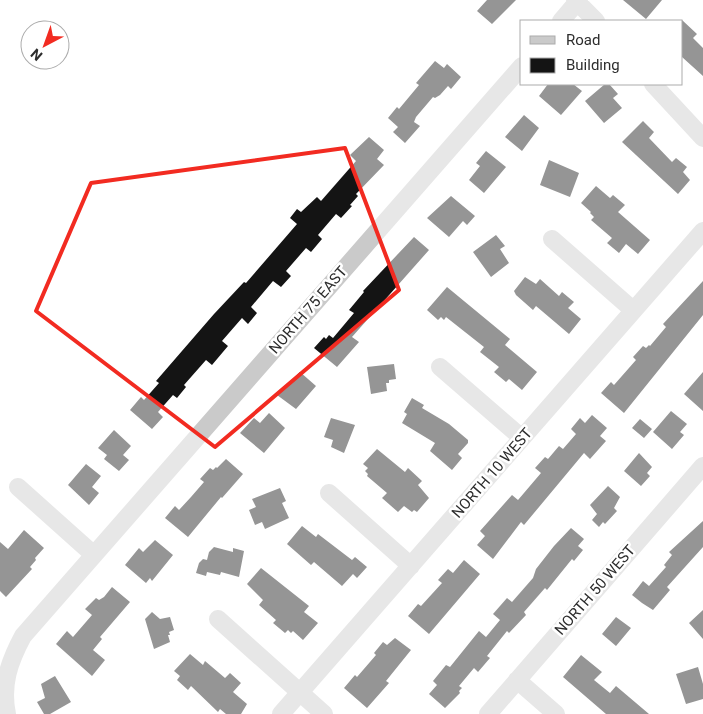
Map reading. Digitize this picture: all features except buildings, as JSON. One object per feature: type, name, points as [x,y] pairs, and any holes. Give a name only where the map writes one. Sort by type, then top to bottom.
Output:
[{"type":"street","points":[[562,20],[577,1],[595,20]]},
{"type":"street","name":"NORTH 75 EAST","points":[[7,714],[4,696],[7,671],[23,636],[520,68]]},
{"type":"street","points":[[654,85],[703,138]]},
{"type":"street","name":"NORTH 10 WEST","points":[[280,714],[703,231]]},
{"type":"street","points":[[552,239],[633,310]]},
{"type":"street","points":[[440,367],[522,438]]},
{"type":"street","name":"NORTH 50 WEST","points":[[488,714],[703,466]]},
{"type":"street","points":[[18,487],[94,555]]},
{"type":"street","points":[[329,493],[411,566]]},
{"type":"street","points":[[218,619],[324,714]]},
{"type":"street","points":[[517,680],[556,714]]},
{"type":"highlighted area","points":[[345,148],[399,290],[215,447],[36,311],[91,183]]}]
